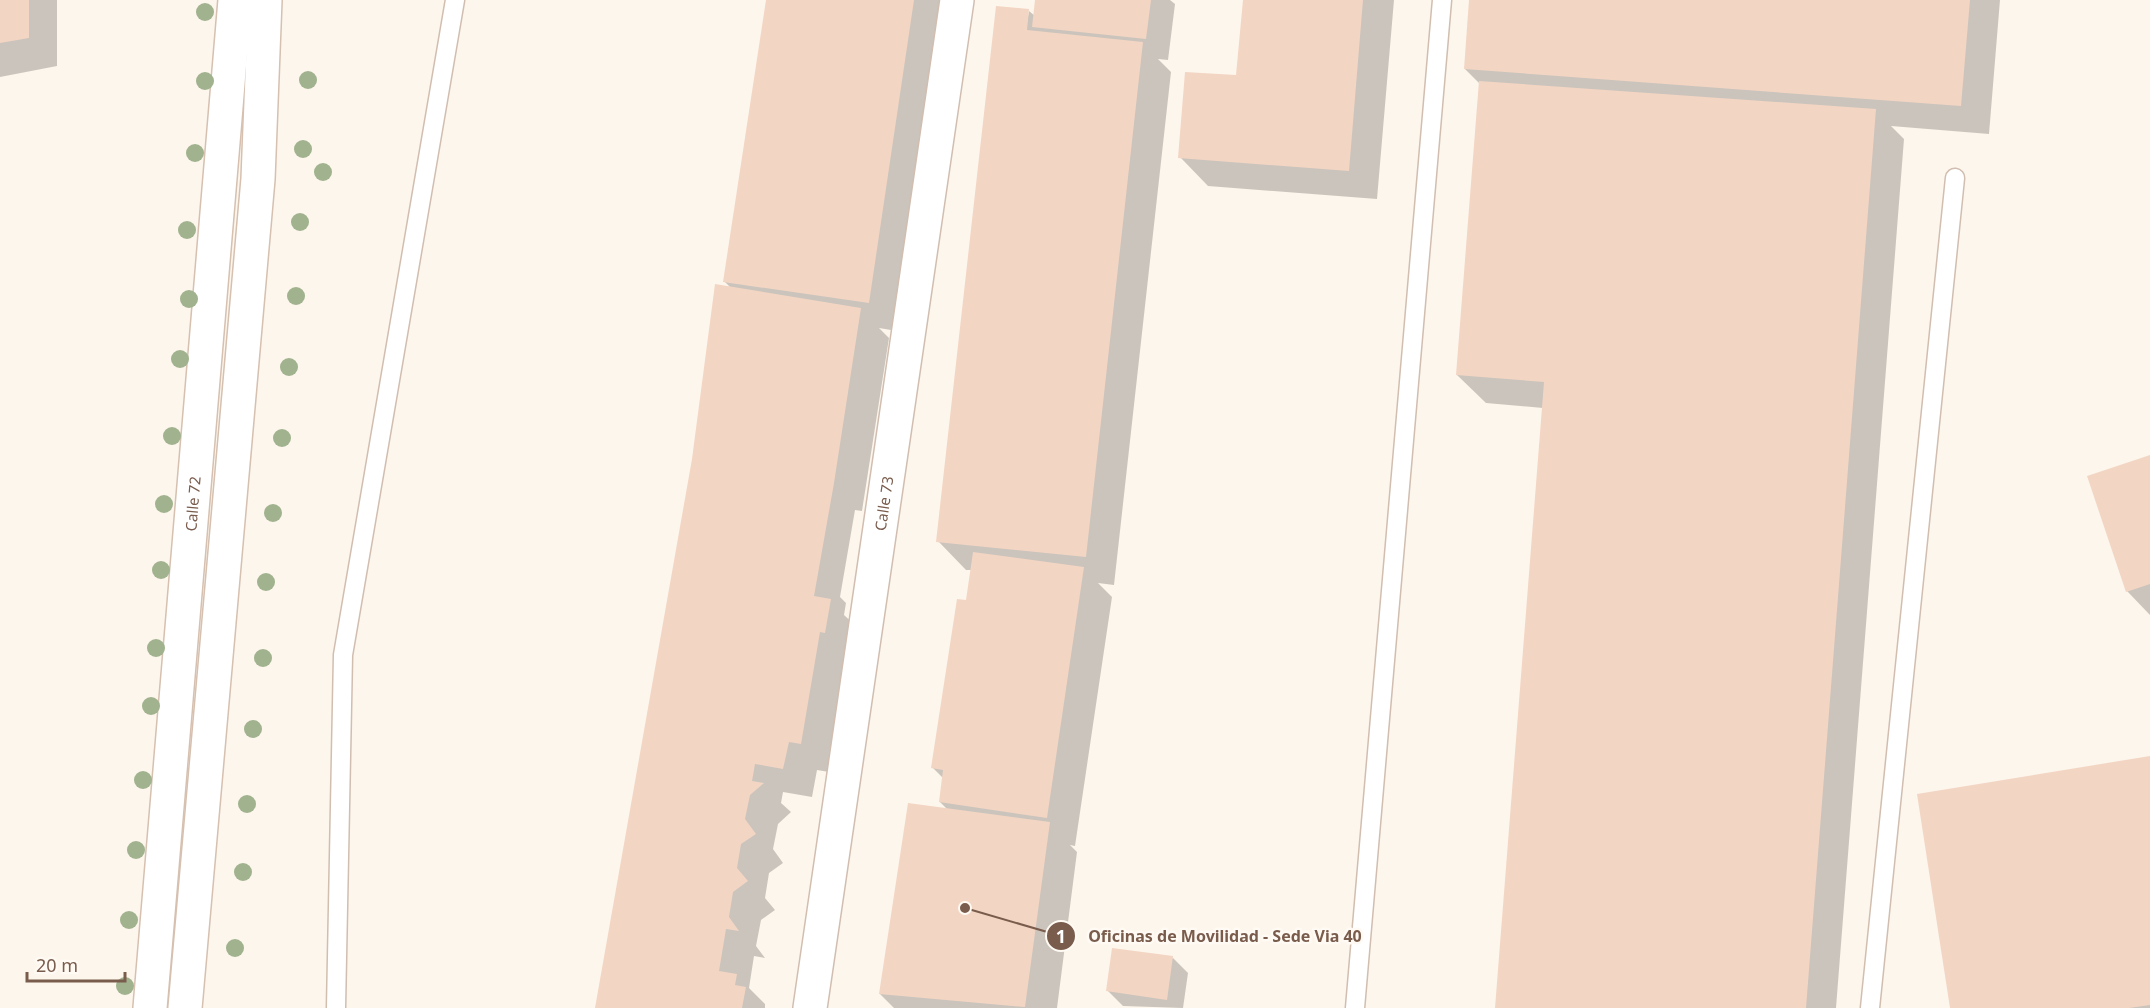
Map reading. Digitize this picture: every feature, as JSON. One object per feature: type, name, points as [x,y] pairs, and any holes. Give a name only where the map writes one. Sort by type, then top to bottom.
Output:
[{"type":"main road","name":"Calle 72","points":[[150,1008],[236,0]]},
{"type":"main road","points":[[185,1008],[258,179],[265,0]]},
{"type":"main road","name":"Calle 73","points":[[810,1008],[957,0]]},
{"type":"lane","points":[[336,1008],[343,656],[455,0]]},
{"type":"lane","points":[[1355,1008],[1442,0]]},
{"type":"lane","points":[[1870,1008],[1955,178]]},
{"type":"building","points":[[0,0],[29,0],[29,38],[0,43]]},
{"type":"building","points":[[766,0],[914,0],[869,303],[723,282]]},
{"type":"building","points":[[1035,0],[1151,0],[1146,39],[1032,27]]},
{"type":"building","points":[[1243,0],[1363,0],[1349,171],[1178,158],[1185,72],[1236,75]]},
{"type":"building","points":[[1469,0],[1970,0],[1961,106],[1464,69]]},
{"type":"building","points":[[996,6],[1029,9],[1027,30],[1143,42],[1086,557],[936,542]]},
{"type":"building","points":[[1479,81],[1876,109],[1806,1008],[1495,1008],[1544,382],[1456,375]]},
{"type":"building","points":[[715,284],[861,308],[814,596],[831,599],[825,633],[820,632],[801,744],[789,742],[783,769],[755,764],[752,781],[764,783],[750,795],[745,819],[756,834],[741,844],[737,868],[748,881],[733,892],[729,917],[739,931],[726,929],[719,971],[737,974],[735,985],[746,987],[742,1008],[595,1008],[692,459]]},
{"type":"building","points":[[2150,455],[2150,584],[2126,592],[2087,476]]},
{"type":"building","points":[[973,552],[1084,567],[1047,818],[939,802],[943,770],[931,768],[957,599],[966,600]]},
{"type":"building","points":[[2150,756],[2150,1005],[2129,1008],[1950,1008],[1917,794]]},
{"type":"building","points":[[908,803],[1050,822],[1025,1007],[879,994]]},
{"type":"building","points":[[1112,948],[1173,956],[1167,1000],[1106,991]]},
{"type":"place","name":"Oficinas de Movilidad - Sede Via 40","points":[[965,908]]}]
